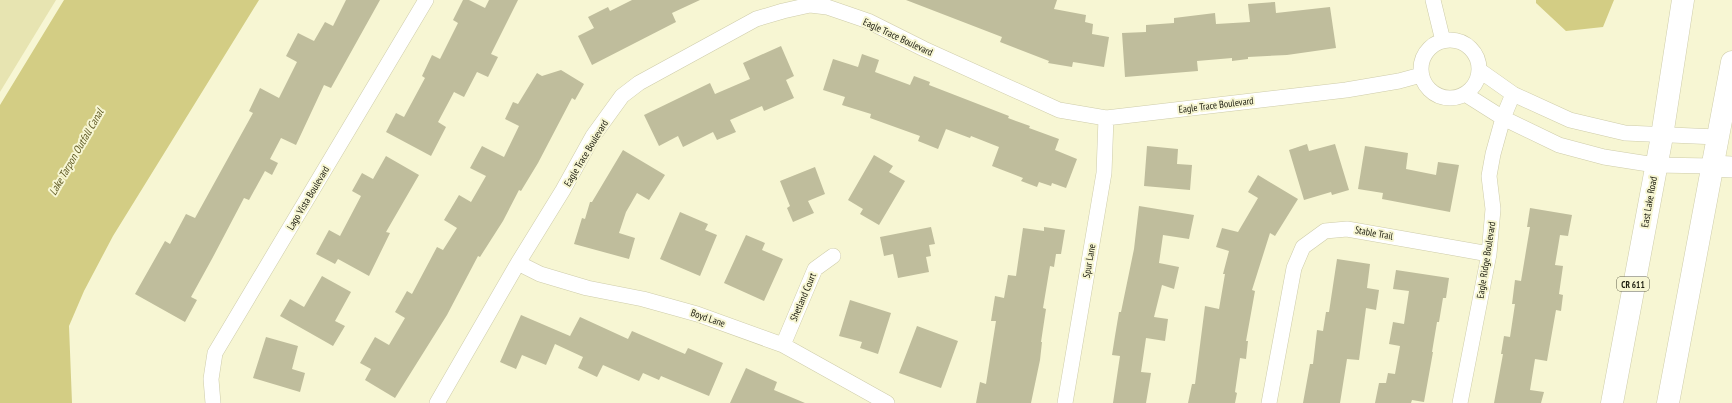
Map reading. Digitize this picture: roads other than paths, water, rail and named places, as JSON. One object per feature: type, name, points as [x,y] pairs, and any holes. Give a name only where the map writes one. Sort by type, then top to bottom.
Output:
[{"type":"main road","name":"East Lake Road","points":[[1612,403],[1655,165],[1662,136],[1683,0]]},
{"type":"main road","points":[[1668,403],[1722,167],[1732,62]]},
{"type":"street","name":"Lago Vista Boulevard","points":[[213,403],[211,379],[215,354],[426,0]]},
{"type":"street","points":[[1433,0],[1443,41]]},
{"type":"street","name":"Eagle Trace Boulevard","points":[[437,403],[518,263],[563,190],[593,136],[622,96],[639,83],[756,19],[783,10],[810,4],[827,7],[868,21],[924,49],[1059,110],[1106,118],[1346,90],[1399,81],[1421,75]]},
{"type":"street","points":[[1443,41],[1461,42],[1468,47],[1478,62],[1479,70],[1477,80],[1472,88],[1465,94],[1456,98],[1447,98],[1438,96],[1430,91],[1424,83],[1420,66],[1426,53],[1435,44],[1443,41]]},
{"type":"street","points":[[1479,70],[1512,94],[1570,120],[1625,134],[1724,137]]},
{"type":"street","points":[[1465,94],[1503,118],[1559,145],[1604,157],[1655,165],[1722,167]]},
{"type":"street","name":"Eagle Ridge Boulevard","points":[[1460,403],[1489,254],[1493,209],[1489,176],[1493,154],[1503,118],[1512,94]]},
{"type":"street","name":"Spur Lane","points":[[1065,403],[1104,173],[1106,118]]},
{"type":"street","name":"Stable Trail","points":[[1269,403],[1294,268],[1303,247],[1325,231],[1347,228],[1489,254]]},
{"type":"street","name":"Shetland Court","points":[[783,345],[815,269],[833,256]]},
{"type":"street","name":"Boyd Lane","points":[[518,263],[540,274],[587,288],[643,299],[697,314],[783,345],[887,403]]},
{"type":"water","name":"Lake Tarpon Outfall Canal","points":[[64,0],[259,0],[113,236],[84,291],[69,326],[72,403],[0,403],[0,105]]},
{"type":"water","points":[[1536,0],[1614,0],[1603,27],[1566,31],[1536,3]]}]
